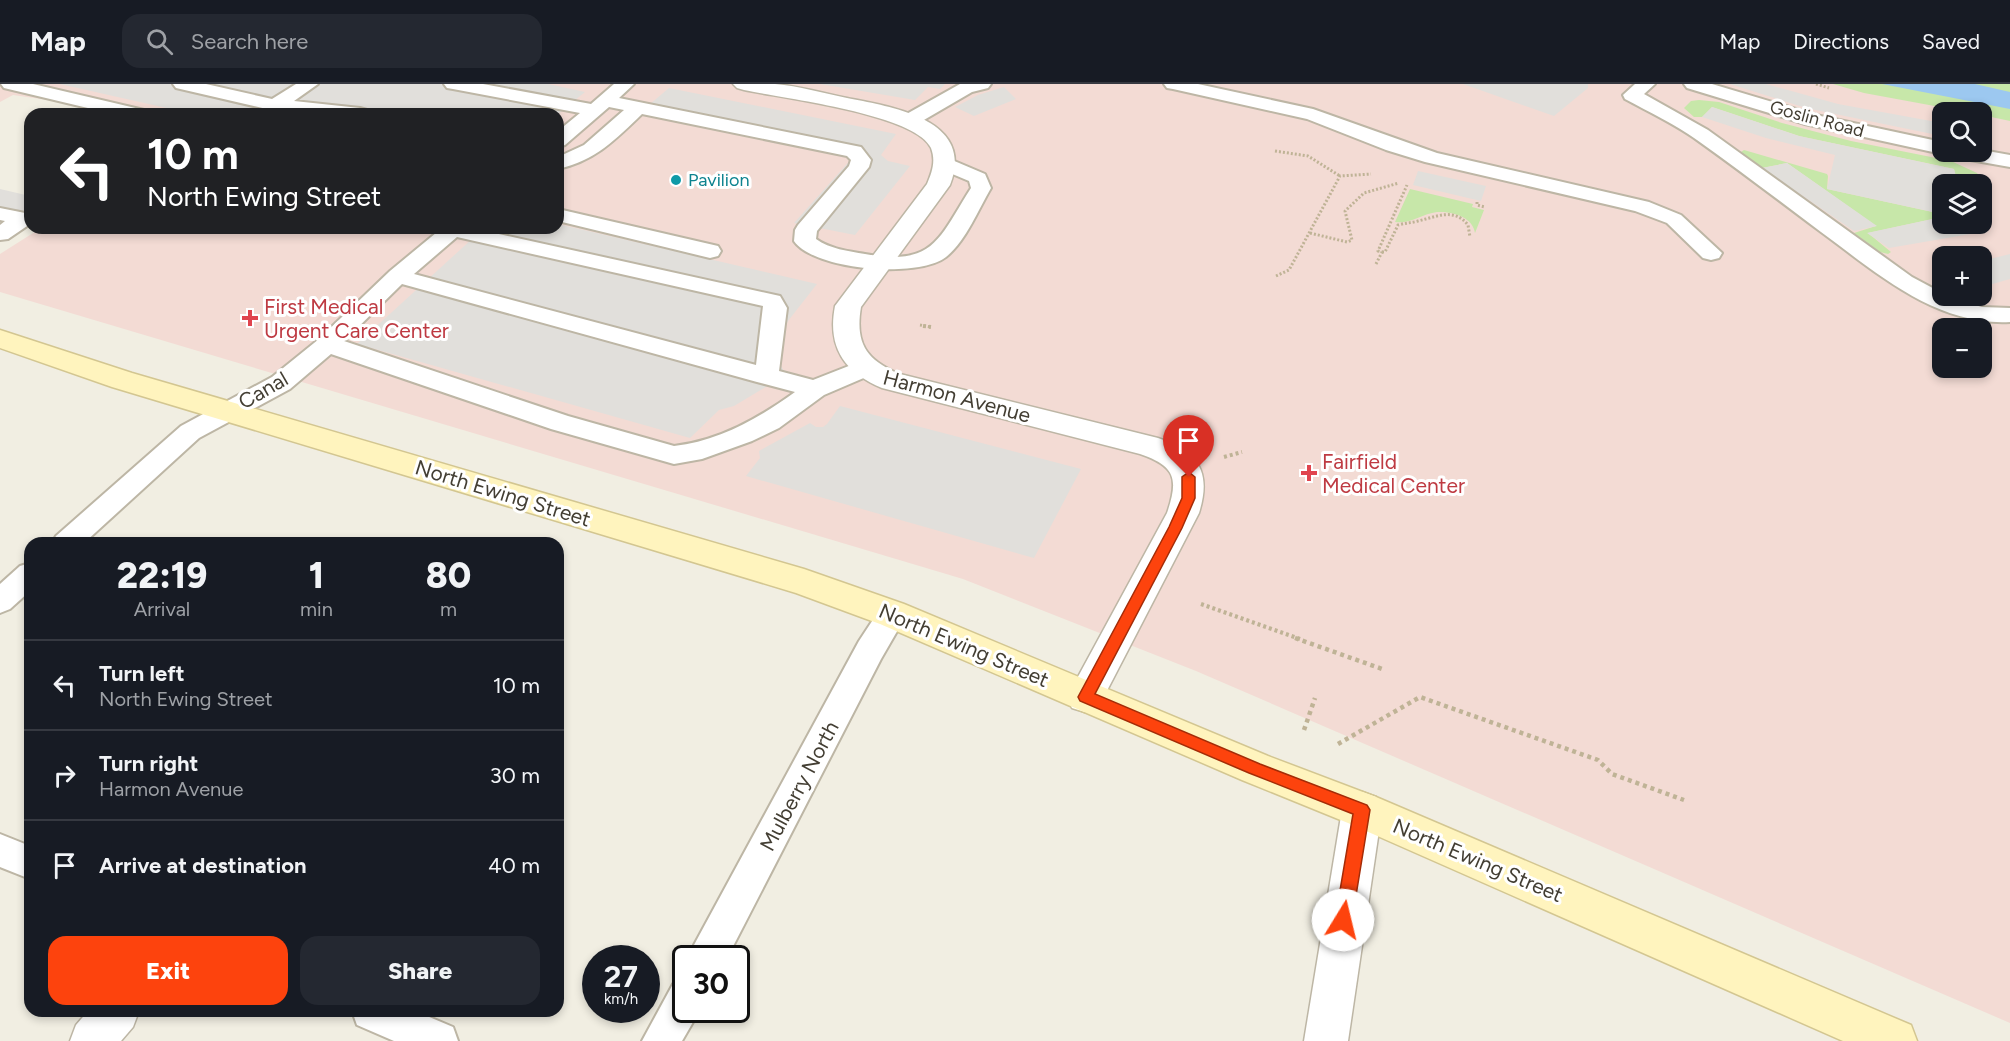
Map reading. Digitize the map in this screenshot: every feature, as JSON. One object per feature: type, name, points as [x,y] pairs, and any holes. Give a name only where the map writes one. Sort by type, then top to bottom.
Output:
[{"type":"street","points":[[744,84],[891,113],[910,120],[925,128],[938,141],[944,152],[945,164]]},
{"type":"street","name":"Harmon Avenue","points":[[945,164],[943,177],[848,306],[843,321],[849,345],[864,368],[892,381],[1147,445],[1172,454],[1185,466],[1190,487],[1183,513],[1085,697]]},
{"type":"street","name":"North Ewing Street","points":[[0,339],[122,380],[804,582],[892,614],[1255,768],[1362,810],[1895,1041]]},
{"type":"street","points":[[1326,1041],[1336,960],[1362,810]]},
{"type":"street","points":[[92,1041],[112,1017]]},
{"type":"lane","points":[[10,84],[112,108]]},
{"type":"lane","points":[[182,84],[276,105],[304,108]]},
{"type":"lane","points":[[276,105],[309,84]]},
{"type":"lane","points":[[453,84],[600,105],[638,108],[854,151],[861,160],[859,167],[806,230],[805,241],[815,249],[877,264],[905,264],[927,260],[947,243],[981,188],[978,177],[945,164]]},
{"type":"lane","points":[[564,136],[625,84]]},
{"type":"lane","points":[[1173,84],[1313,115],[1392,146],[1432,158],[1642,206],[1674,219],[1711,253]]},
{"type":"lane","points":[[1646,84],[1632,95],[1701,134],[1904,282],[1940,302],[1968,311],[1995,317],[2010,315]]},
{"type":"lane","name":"Goslin Road","points":[[1693,84],[1812,120],[1932,146]]},
{"type":"lane","points":[[910,120],[968,85]]},
{"type":"lane","points":[[564,162],[582,156],[638,108]]},
{"type":"lane","points":[[2005,160],[2010,183]]},
{"type":"lane","points":[[0,214],[23,219],[0,234]]},
{"type":"lane","points":[[564,216],[710,250]]},
{"type":"lane","name":"Canal","points":[[73,537],[190,432],[227,410],[281,383],[447,234]]},
{"type":"lane","points":[[475,234],[772,301],[776,308],[765,376]]},
{"type":"lane","points":[[398,276],[815,389]]},
{"type":"lane","points":[[327,344],[560,423],[674,455],[693,453],[743,435],[770,422],[815,389],[864,368]]},
{"type":"lane","points":[[0,601],[24,579]]},
{"type":"lane","name":"Mulberry North","points":[[714,945],[870,650],[892,614]]},
{"type":"lane","points":[[0,850],[24,860]]},
{"type":"lane","points":[[384,1017],[438,1041]]},
{"type":"lane","points":[[661,1041],[672,1022]]},
{"type":"path","points":[[1275,151],[1308,156],[1340,176],[1373,174]]},
{"type":"path","points":[[1276,276],[1289,270],[1340,176]]},
{"type":"path","points":[[1310,233],[1347,242],[1352,240],[1345,211],[1364,193],[1409,180],[1378,251],[1382,252]]},
{"type":"path","points":[[1376,264],[1382,252],[1385,252],[1398,225],[1440,214],[1453,215],[1467,222],[1472,231],[1470,237]]},
{"type":"path","points":[[920,325],[931,327]]},
{"type":"path","points":[[1201,604],[1385,670]]},
{"type":"path","points":[[1338,744],[1420,697],[1598,760],[1612,774],[1684,800]]},
{"type":"path","points":[[1304,730],[1315,698]]},
{"type":"shaded area","name":"Fairfield Medical Center","points":[[0,84],[1911,84],[1985,102],[1932,102],[1932,162],[1992,162],[1992,104],[2010,108],[2010,1023],[1196,671],[963,579],[0,292],[0,254],[32,234],[564,234],[564,108],[105,108],[13,95],[0,102]]},
{"type":"shaded area","points":[[60,84],[548,84],[585,92],[564,109],[166,108]]},
{"type":"shaded area","points":[[820,84],[945,84],[940,89],[928,87],[915,100]]},
{"type":"shaded area","points":[[1463,84],[1588,84],[1588,88],[1554,116]]},
{"type":"shaded area","points":[[1730,84],[1766,84],[1838,104],[1932,121],[1932,134],[1806,108]]},
{"type":"shaded area","points":[[1004,87],[1016,99],[974,116],[955,107],[978,95]]},
{"type":"shaded area","points":[[669,88],[896,134],[881,155],[888,161],[910,166],[855,235],[794,223],[855,155],[643,110]]},
{"type":"shaded area","points":[[1712,107],[1799,136],[1954,169],[1955,174],[1932,174],[1932,212],[1827,189],[1835,155],[1766,138],[1702,117]]},
{"type":"shaded area","points":[[1787,163],[1877,226],[1854,231],[1762,168]]},
{"type":"shaded area","points":[[1418,171],[1486,186],[1481,201],[1413,185]]},
{"type":"shaded area","points":[[0,189],[24,195],[24,227],[0,241]]},
{"type":"shaded area","points":[[1932,219],[1932,234],[1970,234],[1889,248],[1867,233]]},
{"type":"shaded area","points":[[564,225],[817,284],[788,321],[781,335],[779,353],[781,366],[786,375],[734,406],[719,410],[690,438],[357,344],[477,234],[564,234]]},
{"type":"shaded area","points":[[2010,254],[2010,279],[1992,284],[1992,258]]},
{"type":"shaded area","points":[[840,406],[1081,469],[1034,558],[746,476],[760,458],[759,451],[810,423],[816,427],[823,427]]},
{"type":"green space","points":[[1833,84],[2010,84],[2010,121],[1992,117],[1992,102],[1932,102],[1932,106],[1864,93]]},
{"type":"green space","points":[[1691,101],[1719,102],[1782,123],[1851,141],[1932,157],[1932,162],[1953,162],[1978,174],[1955,174],[1954,169],[1799,136],[1712,107],[1702,117],[1694,117],[1684,108]]},
{"type":"green space","points":[[1744,150],[1827,174],[1827,189],[1932,212],[1932,219],[1868,233],[1891,252],[1888,254],[1880,252],[1854,233],[1876,226],[1787,163],[1762,168],[1741,152]]},
{"type":"green space","points":[[1410,189],[1473,204],[1472,207],[1484,210],[1475,233],[1466,219],[1449,213],[1437,212],[1406,222],[1395,222]]},
{"type":"water","points":[[1882,84],[1975,84],[2010,92],[2010,109],[1992,105],[1992,102],[1974,102]]},
{"type":"place","name":"Pavilion","points":[[676,180]]},
{"type":"place","name":"First Medical Urgent Care Center","points":[[250,318]]},
{"type":"place","name":"Fairfield Medical Center","points":[[1309,473]]},
{"type":"route","points":[[1189,477],[1189,498],[1175,528],[1085,697],[1362,810],[1343,920]]}]
